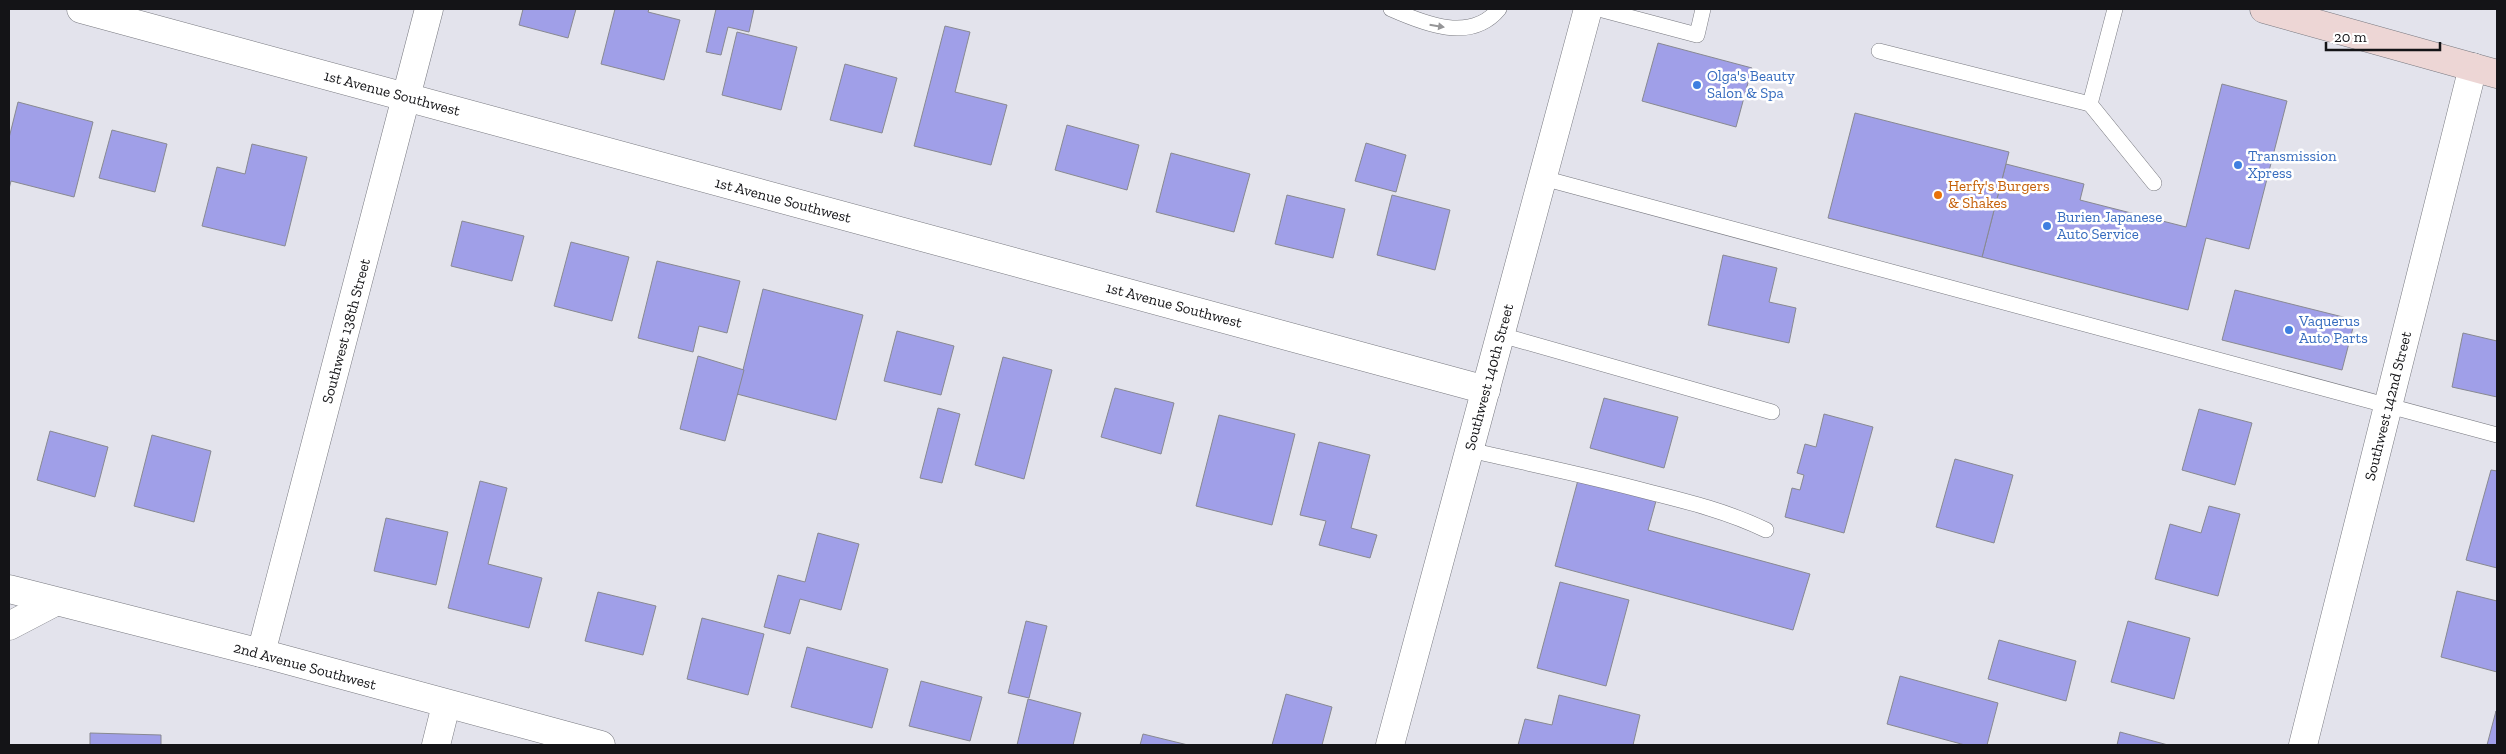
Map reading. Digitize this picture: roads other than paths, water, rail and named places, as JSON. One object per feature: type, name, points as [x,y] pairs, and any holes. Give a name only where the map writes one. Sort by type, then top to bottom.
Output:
[{"type":"main road","points":[[2264,9],[2485,70]]},
{"type":"street","name":"1st Avenue Southwest","points":[[81,9],[1486,390]]},
{"type":"street","name":"Southwest 138th Street","points":[[261,653],[429,9]]},
{"type":"street","name":"Southwest 140th Street","points":[[1390,745],[1588,9]]},
{"type":"street","name":"Southwest 142nd Street","points":[[2303,745],[2388,406],[2485,70]]},
{"type":"street","name":"2nd Avenue Southwest","points":[[9,589],[54,602],[261,653],[601,745]]},
{"type":"street","points":[[9,626],[54,602]]},
{"type":"street","points":[[436,745],[446,704]]},
{"type":"lane","points":[[1391,9],[1424,24],[1462,29],[1491,18],[1499,9]]},
{"type":"lane","points":[[1599,9],[1697,35],[1703,9]]},
{"type":"lane","points":[[2090,104],[2115,9]]},
{"type":"lane","points":[[1879,51],[2090,104],[2154,183]]},
{"type":"lane","points":[[1543,178],[2497,435]]},
{"type":"lane","points":[[1501,335],[1772,412]]},
{"type":"lane","points":[[1470,450],[1598,478],[1688,502],[1742,518],[1766,530]]},
{"type":"place","name":"Olga's Beauty Salon & Spa","points":[[1697,85]]},
{"type":"place","name":"Transmission Xpress","points":[[2238,165]]},
{"type":"place","name":"Herfy's Burgers & Shakes","points":[[1938,195]]},
{"type":"place","name":"Burien Japanese Auto Service","points":[[2047,226]]},
{"type":"place","name":"Vaquerus Auto Parts","points":[[2289,330]]}]
